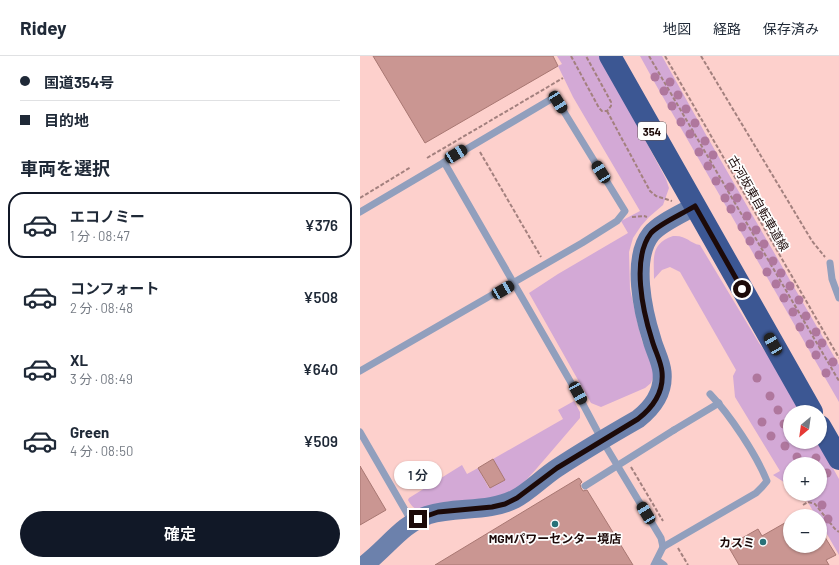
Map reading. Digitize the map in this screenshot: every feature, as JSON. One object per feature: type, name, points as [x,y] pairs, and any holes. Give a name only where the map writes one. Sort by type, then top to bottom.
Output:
[{"type":"highway","name":"354","points":[[610,56],[808,405]]},
{"type":"highway","points":[[827,438],[839,459]]},
{"type":"street","points":[[364,565],[412,522],[438,512],[473,510],[505,504],[517,498],[557,468],[638,419],[646,412],[655,401],[660,389],[662,373],[646,317],[639,274],[642,254],[645,242],[652,232],[695,206]]},
{"type":"lane","points":[[360,212],[553,98],[558,102],[625,211],[617,221],[514,283],[360,371]]},
{"type":"lane","points":[[444,162],[578,393],[602,440],[664,546]]},
{"type":"lane","points":[[830,263],[832,279],[839,298]]},
{"type":"lane","points":[[664,565],[655,563],[664,546],[756,493],[767,481],[754,456],[719,403],[710,394]]},
{"type":"lane","points":[[585,486],[719,403]]},
{"type":"lane","points":[[360,432],[412,522]]},
{"type":"path","points":[[571,56],[598,108],[602,111],[607,111]]},
{"type":"path","points":[[586,56],[611,102],[611,106],[607,111]]},
{"type":"path","points":[[649,56],[839,381]]},
{"type":"path","name":"古河坂東自転車道線","points":[[665,56],[839,358]]},
{"type":"path","points":[[701,56],[812,241],[830,263]]},
{"type":"path","points":[[428,158],[563,78]]},
{"type":"path","points":[[607,111],[650,191],[656,196],[695,206]]},
{"type":"path","points":[[480,151],[543,260]]},
{"type":"path","points":[[360,198],[412,167]]},
{"type":"path","points":[[631,217],[647,217]]},
{"type":"path","points":[[629,463],[665,525]]},
{"type":"path","points":[[803,504],[808,502],[815,504],[839,532]]},
{"type":"path","points":[[678,547],[688,565]]},
{"type":"shaded area","points":[[557,56],[600,56],[666,179],[669,188],[663,205],[649,217],[633,238],[629,252],[630,289],[642,341],[654,368],[653,377],[651,383],[645,388],[601,407],[591,403],[529,293],[558,274],[628,233],[621,221],[640,211],[573,97],[558,66],[562,64]]},
{"type":"shaded area","points":[[640,56],[662,56],[839,365],[839,402],[656,85]]},
{"type":"shaded area","points":[[673,236],[678,236],[700,245],[759,343],[774,364],[797,405],[783,405],[783,449],[822,449],[827,457],[783,457],[783,481],[773,475],[780,471],[735,397],[733,376],[736,370],[680,272],[670,267],[662,270],[654,279],[655,253],[660,243]]},
{"type":"shaded area","points":[[574,401],[580,412],[580,418],[527,479],[512,492],[491,499],[439,503],[420,510],[412,506],[408,500],[462,465],[467,474],[478,468],[489,488],[505,480],[493,459],[563,419],[558,410]]},
{"type":"shaded area","points":[[827,458],[839,479],[839,555],[827,534],[827,509],[812,509],[807,501],[827,501]]},
{"type":"building","points":[[373,56],[553,56],[558,66],[425,143]]},
{"type":"building","points":[[493,459],[505,480],[490,488],[478,468]]},
{"type":"building","points":[[360,466],[386,510],[360,525]]},
{"type":"building","name":"MGMパワーセンター境店","points":[[579,478],[582,482],[580,484],[581,488],[583,491],[587,490],[633,565],[435,565]]},
{"type":"building","name":"カスミ","points":[[783,524],[783,553],[827,553],[827,540],[836,555],[826,560],[829,565],[739,565],[728,546],[758,529],[762,536]]},
{"type":"place","name":"MGMパワーセンター境店","points":[[555,524]]},
{"type":"place","name":"カスミ","points":[[763,542]]},
{"type":"route","points":[[418,519],[438,512],[451,510],[473,510],[505,504],[517,498],[540,479],[557,468],[638,419],[655,401],[660,389],[662,373],[644,310],[639,274],[645,242],[652,232],[695,206],[742,289]]}]
